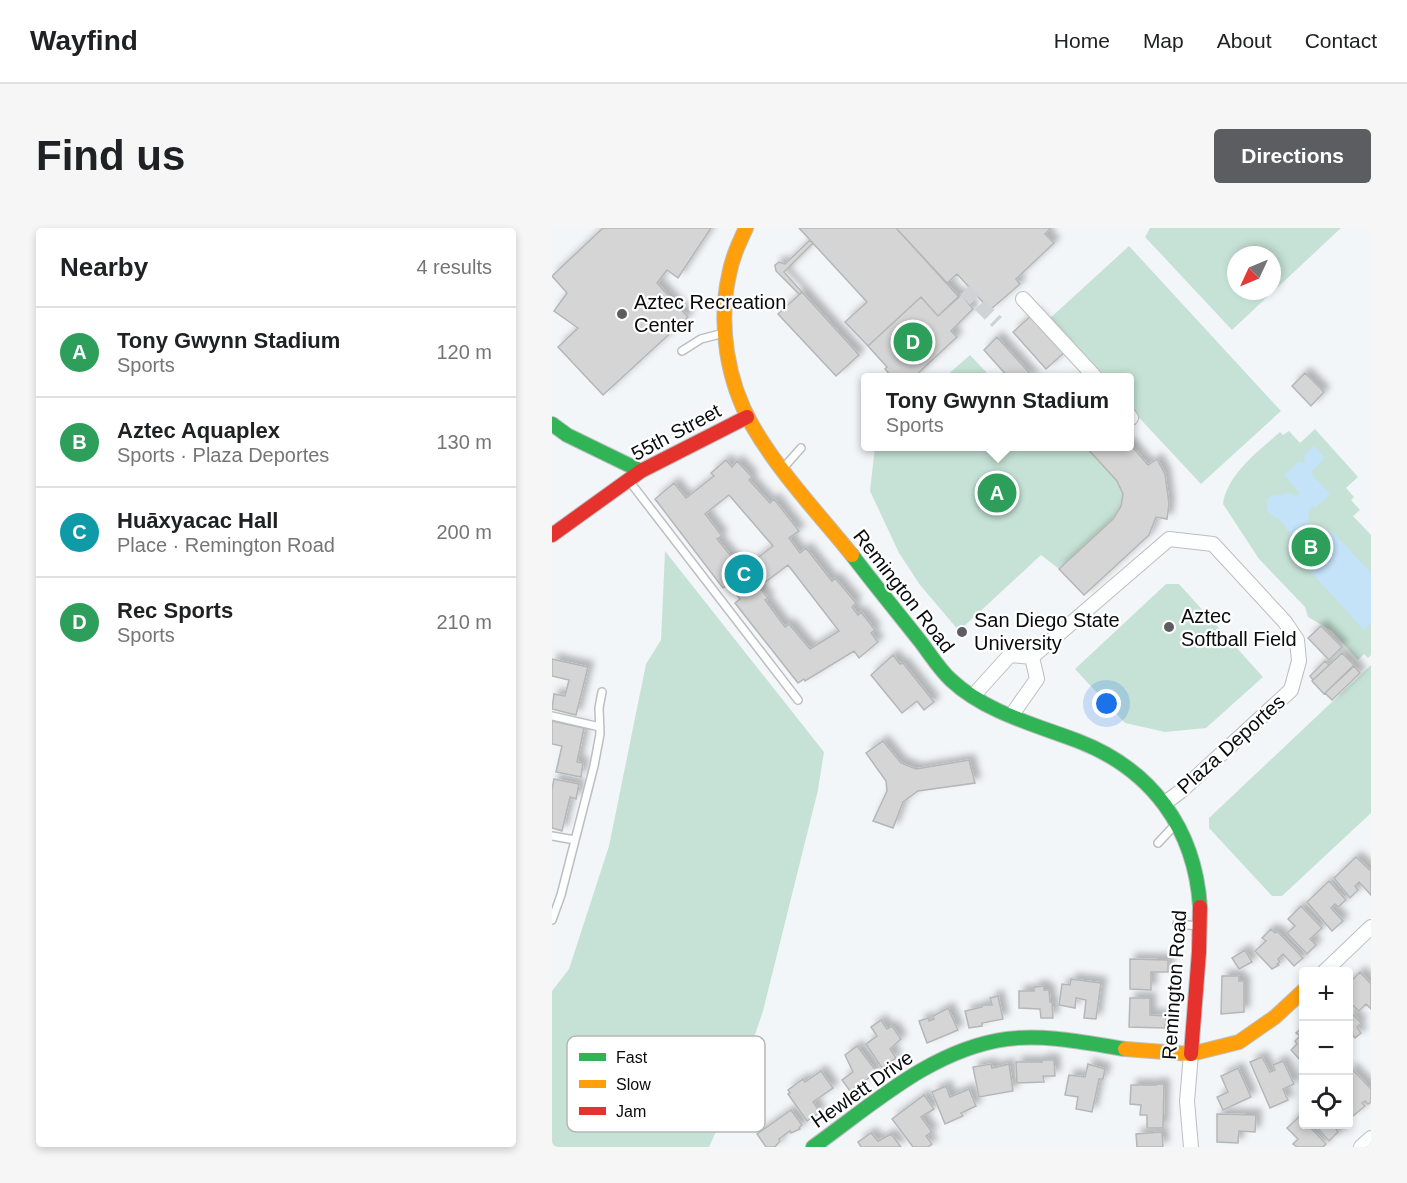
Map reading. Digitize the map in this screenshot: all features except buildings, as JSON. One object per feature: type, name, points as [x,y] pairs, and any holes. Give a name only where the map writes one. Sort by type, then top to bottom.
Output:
[{"type":"street","name":"55th Street","points":[[552,535],[641,471],[747,417],[733,379],[724,333],[728,276],[746,228]]},
{"type":"street","points":[[1023,299],[1091,373]]},
{"type":"street","name":"Remington Road","points":[[747,417],[783,468],[936,664],[951,680],[973,696],[1011,716],[1119,760],[1149,783],[1165,803],[1196,870],[1200,926],[1187,1101],[1191,1147]]},
{"type":"street","points":[[552,424],[567,435],[641,471]]},
{"type":"street","name":"Plaza Deportes","points":[[1032,657],[1169,539],[1213,544],[1285,622],[1297,640],[1299,661],[1291,690],[1165,803]]},
{"type":"street","points":[[973,696],[1010,655],[1032,657],[1037,679],[1011,716]]},
{"type":"street","points":[[1329,967],[1371,927]]},
{"type":"street","name":"Hewlett Drive","points":[[813,1147],[920,1070],[969,1048],[1007,1039],[1051,1038],[1146,1052],[1191,1054],[1239,1042],[1275,1017],[1299,995]]},
{"type":"street","points":[[1361,1147],[1371,1138]]},
{"type":"lane","points":[[682,351],[701,339],[724,333]]},
{"type":"lane","points":[[783,468],[801,448]]},
{"type":"lane","points":[[628,480],[798,700]]},
{"type":"lane","points":[[552,920],[561,896],[594,766],[602,692]]},
{"type":"lane","points":[[552,716],[600,727]]},
{"type":"lane","points":[[1158,843],[1176,824]]},
{"type":"lane","points":[[552,836],[574,840]]},
{"type":"lane","points":[[1178,924],[1200,926]]},
{"type":"green space","points":[[1150,228],[1341,228],[1281,284],[1281,246],[1227,246],[1227,300],[1264,300],[1232,330],[1145,237]]},
{"type":"green space","points":[[1129,246],[1281,411],[1201,484],[1134,412],[1134,373],[1097,373],[1048,320]]},
{"type":"green space","points":[[970,355],[987,373],[950,373]]},
{"type":"green space","points":[[1315,429],[1358,477],[1346,488],[1354,497],[1351,500],[1360,510],[1353,516],[1371,535],[1371,655],[1368,658],[1364,654],[1358,660],[1332,631],[1308,617],[1305,607],[1259,559],[1223,504],[1237,473],[1280,432],[1283,435],[1289,431],[1300,443]]},
{"type":"green space","points":[[875,451],[1090,451],[1112,475],[1123,493],[1117,512],[1108,523],[1059,569],[1041,555],[959,631],[920,585],[899,553],[870,491]]},
{"type":"green space","points":[[665,551],[824,752],[818,790],[763,1011],[755,1036],[567,1036],[567,1132],[716,1132],[709,1147],[552,1147],[552,991],[569,969],[609,846],[646,664],[661,640]]},
{"type":"green space","name":"Aztec Softball Field","points":[[1166,584],[1179,584],[1263,677],[1206,728],[1165,732],[1125,723],[1075,669]]},
{"type":"green space","points":[[1371,665],[1371,813],[1282,896],[1272,896],[1209,828],[1209,818]]},
{"type":"water","points":[[1314,446],[1325,458],[1312,471],[1312,475],[1330,494],[1315,508],[1313,506],[1308,511],[1308,523],[1304,531],[1298,535],[1293,534],[1280,520],[1268,512],[1267,500],[1272,496],[1289,492],[1294,496],[1299,495],[1284,475],[1299,461],[1305,462],[1304,456]]},
{"type":"water","points":[[1331,530],[1371,573],[1371,623],[1364,630],[1299,559]]},
{"type":"tunnel","points":[[965,290],[997,322]]},
{"type":"traffic: fast","points":[[552,424],[567,435],[641,471]]},
{"type":"traffic: fast","points":[[852,555],[943,671],[964,691],[995,709],[1104,753],[1147,785],[1164,805],[1178,827],[1189,852],[1200,907]]},
{"type":"traffic: fast","points":[[813,1147],[928,1066],[980,1045],[1007,1039],[1036,1038],[1125,1049]]},
{"type":"traffic: slow","points":[[746,228],[730,269],[724,313],[727,352],[736,390],[752,425],[774,459],[852,555]]},
{"type":"traffic: slow","points":[[1125,1049],[1191,1054],[1239,1042],[1275,1017],[1299,995]]},
{"type":"traffic: jam","points":[[552,535],[641,471],[747,417]]},
{"type":"traffic: jam","points":[[1191,1054],[1200,907]]},
{"type":"place","name":"Aztec Recreation Center","points":[[622,314]]},
{"type":"place","name":"Rec Sports","points":[[913,342]]},
{"type":"place","name":"Tony Gwynn Stadium","points":[[997,493]]},
{"type":"place","name":"Aztec Aquaplex","points":[[1311,547]]},
{"type":"place","name":"Huāxyacac Hall","points":[[744,574]]},
{"type":"place","name":"Aztec Softball Field","points":[[1169,627]]},
{"type":"place","name":"San Diego State University","points":[[962,632]]}]
